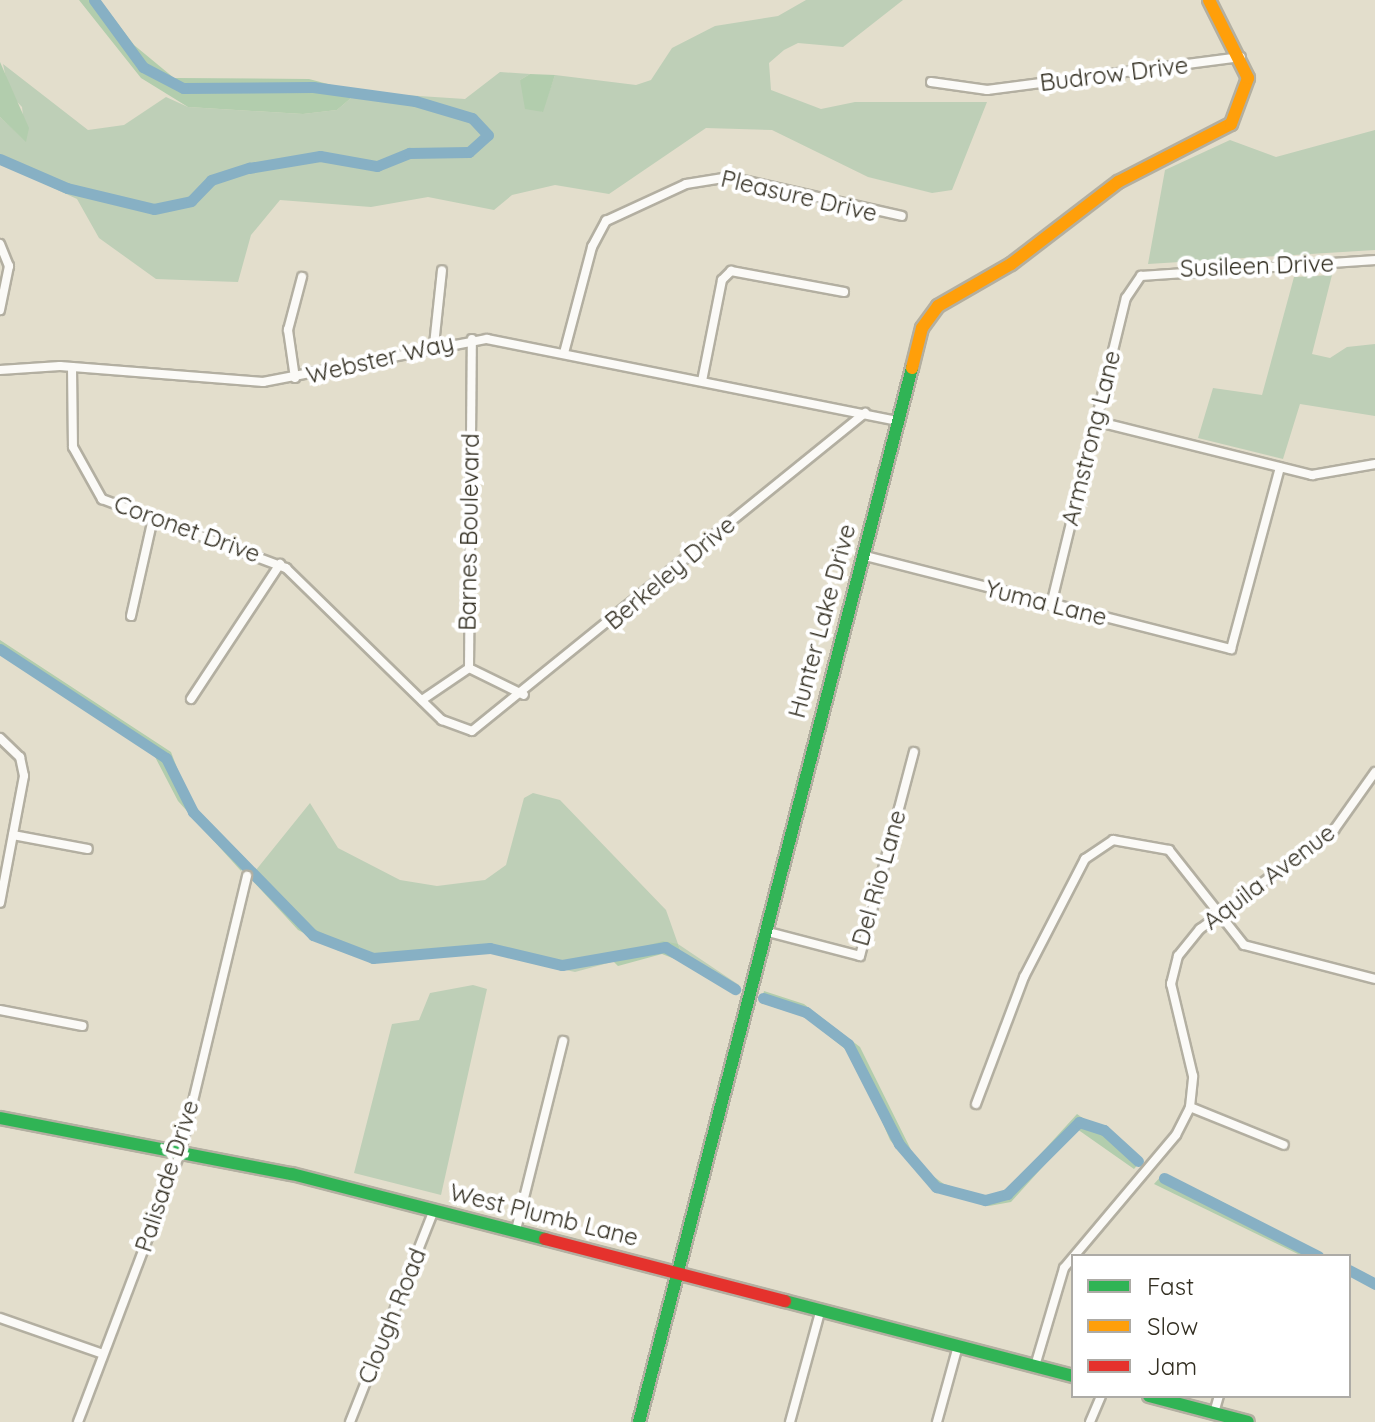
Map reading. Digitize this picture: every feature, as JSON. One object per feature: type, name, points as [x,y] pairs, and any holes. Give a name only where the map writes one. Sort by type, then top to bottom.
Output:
[{"type":"street","name":"Hunter Lake Drive","points":[[639,1422],[680,1273],[762,931],[922,328],[938,306],[1011,264],[1118,182],[1231,124],[1248,90],[1242,57],[1209,0]]},
{"type":"street","name":"Budrow Drive","points":[[931,82],[987,90],[1242,57]]},
{"type":"street","name":"Pleasure Drive","points":[[564,353],[601,228],[686,184],[729,177],[902,216]]},
{"type":"street","points":[[0,244],[9,266],[0,310]]},
{"type":"street","name":"Susileen Drive","points":[[1141,276],[1375,260]]},
{"type":"street","points":[[434,345],[442,270]]},
{"type":"street","points":[[702,381],[722,280],[731,271],[844,292]]},
{"type":"street","name":"Armstrong Lane","points":[[1051,605],[1126,298],[1141,276]]},
{"type":"street","points":[[295,378],[288,330],[302,277]]},
{"type":"street","name":"Webster Way","points":[[0,370],[72,367],[167,378],[295,378],[472,339],[564,353],[898,421]]},
{"type":"street","name":"Barnes Boulevard","points":[[469,668],[472,339]]},
{"type":"street","name":"Coronet Drive","points":[[72,367],[77,459],[102,499],[280,564],[323,597],[450,726],[472,731],[524,695]]},
{"type":"street","name":"Berkeley Drive","points":[[524,695],[865,413]]},
{"type":"street","points":[[1095,421],[1327,476],[1375,464]]},
{"type":"street","name":"Yuma Lane","points":[[862,555],[1231,649],[1280,467]]},
{"type":"street","points":[[131,616],[153,518]]},
{"type":"street","points":[[191,699],[280,564]]},
{"type":"street","points":[[422,700],[469,668],[524,695]]},
{"type":"street","points":[[0,738],[23,766],[0,903]]},
{"type":"street","name":"Del Rio Lane","points":[[762,931],[860,956],[914,752]]},
{"type":"street","name":"Aquila Avenue","points":[[1076,1254],[1176,1135],[1190,1107],[1193,1076],[1173,998],[1173,969],[1185,943],[1334,830],[1375,772]]},
{"type":"street","points":[[13,835],[88,849]]},
{"type":"street","points":[[976,1104],[1024,977],[1092,851],[1123,839],[1158,844],[1219,915],[1255,950],[1375,979]]},
{"type":"street","name":"Palisade Drive","points":[[78,1422],[181,1151],[247,876]]},
{"type":"street","points":[[0,1010],[82,1026]]},
{"type":"street","points":[[516,1230],[563,1041]]},
{"type":"street","points":[[1190,1107],[1284,1145]]},
{"type":"street","name":"West Plumb Lane","points":[[0,1118],[181,1151],[434,1210],[1071,1375]]},
{"type":"street","name":"Clough Road","points":[[350,1422],[434,1210]]},
{"type":"street","name":"Aquila Avenue","points":[[1035,1366],[1064,1268],[1071,1260]]},
{"type":"street","points":[[790,1422],[821,1309]]},
{"type":"street","points":[[0,1318],[103,1354]]},
{"type":"street","points":[[937,1422],[958,1346]]},
{"type":"street","points":[[1090,1422],[1100,1398]]},
{"type":"street","points":[[1157,1398],[1248,1422]]},
{"type":"street","points":[[1214,1413],[1218,1398]]},
{"type":"green space","points":[[79,0],[100,0],[134,45],[174,78],[309,79],[358,92],[337,110],[303,114],[188,107],[141,78]]},
{"type":"green space","points":[[806,0],[903,0],[843,47],[798,43],[784,50],[769,63],[771,90],[821,109],[855,102],[987,102],[952,190],[932,193],[868,177],[772,130],[706,128],[609,194],[555,185],[512,195],[494,210],[428,197],[371,207],[280,200],[251,235],[238,282],[156,279],[99,238],[77,199],[0,163],[0,117],[26,141],[22,107],[9,93],[3,64],[88,130],[124,125],[166,97],[188,107],[303,114],[337,110],[358,92],[465,99],[500,72],[530,74],[520,80],[542,112],[555,75],[636,85],[651,80],[672,48],[715,26],[778,16]]},
{"type":"green space","points":[[0,62],[29,128],[26,142],[0,117]]},
{"type":"green space","points":[[530,74],[555,75],[543,112],[525,109],[520,80]]},
{"type":"green space","points":[[1375,130],[1375,250],[1148,264],[1165,170],[1230,140],[1276,157]]},
{"type":"green space","points":[[1332,275],[1312,354],[1330,358],[1347,347],[1375,344],[1375,416],[1300,404],[1283,459],[1198,438],[1213,388],[1262,395],[1294,277]]},
{"type":"green space","points":[[0,640],[171,752],[190,802],[246,859],[241,871],[178,801],[153,753],[19,667],[0,651]]},
{"type":"green space","points":[[533,793],[560,800],[666,910],[678,944],[575,972],[491,953],[371,963],[303,923],[256,870],[310,803],[338,848],[400,880],[437,886],[485,880],[506,865],[524,798]]},
{"type":"green space","points":[[256,870],[303,923],[336,940],[339,951],[298,930],[252,880]]},
{"type":"green space","points":[[663,941],[678,944],[685,963],[662,954],[618,966],[609,957]]},
{"type":"green space","points":[[678,944],[739,985],[737,993],[685,963]]},
{"type":"green space","points":[[473,985],[487,989],[441,1195],[354,1173],[392,1024],[419,1020],[430,993]]},
{"type":"green space","points":[[764,991],[804,1004],[860,1047],[919,1166],[944,1184],[985,1197],[1007,1191],[1077,1114],[1142,1160],[1134,1169],[1077,1129],[1011,1202],[989,1206],[932,1189],[890,1140],[854,1056],[805,1017],[761,1003]]},
{"type":"green space","points":[[1162,1175],[1211,1196],[1322,1254],[1298,1254],[1154,1184]]},
{"type":"waterway","points":[[0,159],[67,188],[154,209],[191,201],[211,180],[249,168],[320,156],[377,166],[409,153],[469,152],[488,135],[472,118],[415,101],[313,87],[183,88],[143,67],[94,0]]},
{"type":"waterway","points":[[0,649],[166,758],[193,812],[313,935],[373,958],[490,948],[562,965],[665,947],[735,989]]},
{"type":"waterway","points":[[763,998],[806,1012],[848,1044],[899,1144],[936,1187],[985,1200],[1007,1194],[1079,1122],[1104,1130],[1138,1161]]},
{"type":"waterway","points":[[1164,1178],[1314,1254]]},
{"type":"waterway","points":[[1351,1271],[1375,1284]]},
{"type":"traffic: fast","points":[[639,1422],[912,368]]},
{"type":"traffic: fast","points":[[0,1118],[292,1174],[545,1239]]},
{"type":"traffic: fast","points":[[785,1301],[1071,1375]]},
{"type":"traffic: fast","points":[[1157,1398],[1248,1422]]},
{"type":"traffic: slow","points":[[912,368],[922,328],[938,306],[1011,264],[1118,182],[1231,124],[1248,78],[1209,0]]},
{"type":"traffic: jam","points":[[545,1239],[785,1301]]}]
